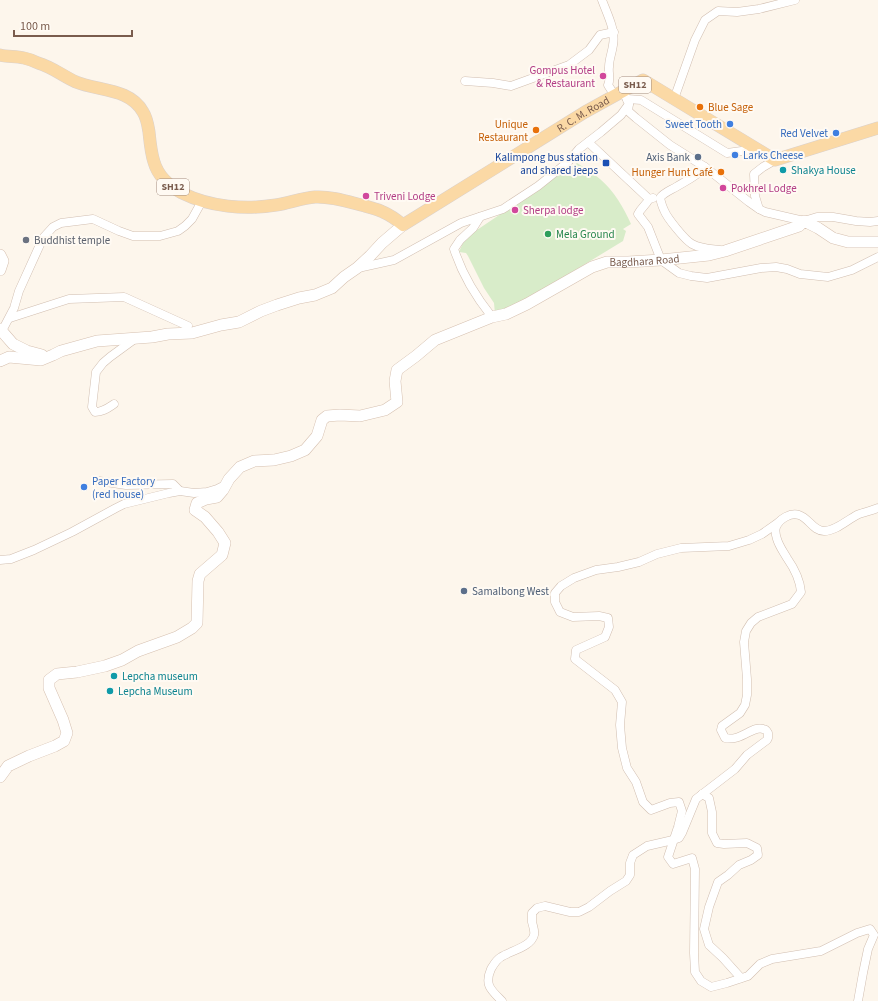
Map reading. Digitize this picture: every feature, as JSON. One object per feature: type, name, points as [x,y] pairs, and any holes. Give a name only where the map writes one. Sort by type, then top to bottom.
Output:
[{"type":"main road","name":"SH12","points":[[0,55],[24,58],[40,63],[76,82],[120,93],[130,98],[144,112],[154,162],[159,173],[168,184],[181,193],[221,206],[250,208],[275,205],[314,197],[328,198],[381,211],[403,225]]},
{"type":"main road","name":"R. C. M. Road","points":[[403,225],[580,115],[623,98],[643,80],[775,160]]},
{"type":"main road","points":[[775,160],[878,128]]},
{"type":"street","points":[[602,0],[614,32],[613,46],[609,58],[608,68],[610,80],[608,85],[623,98],[628,111],[670,145],[705,167],[759,209],[765,212],[804,221],[818,228],[832,238],[848,242],[878,242]]},
{"type":"street","points":[[674,99],[695,40],[705,20],[718,11],[737,12],[759,9],[795,0]]},
{"type":"street","points":[[465,82],[493,83],[511,86],[569,65],[589,50],[600,35],[614,32]]},
{"type":"street","points":[[357,268],[394,260],[461,224],[503,209],[532,190],[568,162],[579,149],[621,115],[623,98]]},
{"type":"street","points":[[623,98],[641,100],[727,153],[756,149]]},
{"type":"street","points":[[588,142],[649,199]]},
{"type":"street","points":[[759,209],[755,196],[754,174],[775,160]]},
{"type":"street","points":[[705,167],[700,173],[676,187],[662,195],[649,199],[638,214],[648,227],[661,260],[679,273],[706,278],[761,268],[776,267],[800,274],[828,277],[852,270],[878,257]]},
{"type":"street","points":[[662,195],[660,198],[664,210],[687,240],[692,244],[703,248],[725,251]]},
{"type":"street","points":[[53,355],[43,355],[27,351],[13,344],[1,330],[10,318],[19,290],[43,238],[53,227],[61,223],[93,219],[133,236],[160,236],[178,231],[185,226],[192,219],[202,201]]},
{"type":"street","points":[[480,217],[474,228],[460,240],[454,249],[466,279],[479,301],[492,317]]},
{"type":"street","points":[[804,221],[816,217],[833,217],[856,222],[878,221]]},
{"type":"street","name":"Bagdhara Road","points":[[226,485],[229,479],[240,467],[254,461],[274,460],[291,456],[305,450],[317,436],[322,420],[327,416],[340,414],[360,416],[385,410],[397,402],[395,381],[398,370],[435,340],[492,317],[506,314],[527,304],[592,267],[607,262],[661,260],[709,255],[799,226],[804,221]]},
{"type":"street","points":[[0,361],[9,357],[41,360],[61,351],[97,341],[192,333],[239,322],[277,305],[315,295],[332,288],[357,268],[403,225]]},
{"type":"street","points":[[0,255],[3,262],[0,270]]},
{"type":"street","points":[[10,318],[69,299],[124,297],[188,326]]},
{"type":"street","points":[[114,404],[100,412],[95,412],[92,407],[96,372],[103,362],[136,337]]},
{"type":"street","points":[[99,481],[126,485],[173,484],[180,491]]},
{"type":"street","points":[[0,560],[11,559],[34,550],[72,532],[120,506],[169,493],[180,491],[194,493],[207,492],[226,485]]},
{"type":"street","points":[[0,777],[8,766],[64,741],[67,733],[50,688],[49,680],[57,674],[106,666],[122,660],[138,651],[177,637],[192,628],[198,622],[198,581],[200,574],[222,555],[225,543],[205,517],[195,510],[197,503],[206,499],[217,497],[226,485]]},
{"type":"street","points":[[858,1001],[868,949],[874,935],[870,929],[857,933],[820,951],[772,959],[760,964],[748,976],[742,978],[711,987],[701,981],[695,972],[695,869],[692,858],[673,864],[668,857],[682,811],[679,802],[670,803],[651,810],[643,802],[636,782],[627,768],[622,748],[620,725],[622,702],[615,690],[575,659],[576,650],[605,637],[609,626],[608,618],[599,616],[573,617],[560,612],[555,602],[555,593],[561,586],[574,578],[596,570],[639,562],[657,554],[682,548],[729,546],[749,540],[762,534],[786,516],[794,514],[800,515],[815,528],[823,531],[833,529],[858,515],[878,508]]},
{"type":"street","points":[[502,1001],[491,990],[488,982],[490,972],[494,963],[501,957],[525,945],[531,939],[534,934],[532,913],[537,908],[545,906],[570,912],[579,912],[589,907],[626,881],[630,875],[630,863],[634,855],[647,846],[679,838],[696,799],[735,770],[747,755],[767,740],[768,733],[762,728],[730,739],[725,738],[721,730],[722,726],[740,713],[745,705],[747,695],[744,642],[746,631],[751,623],[758,617],[792,604],[801,592],[800,583],[776,537],[776,528],[779,522]]},
{"type":"street","points":[[702,794],[709,798],[712,812],[712,833],[717,843],[748,843],[757,848],[758,855],[739,865],[718,882],[709,906],[704,929],[709,945],[742,978]]},
{"type":"green space","name":"Mela Ground","points":[[577,163],[605,184],[622,206],[631,224],[623,229],[626,231],[623,241],[505,313],[495,314],[494,303],[484,288],[468,256],[466,253],[459,252],[465,238]]},
{"type":"place","name":"Gompus Hotel & Restaurant","points":[[603,76]]},
{"type":"place","name":"Blue Sage","points":[[700,107]]},
{"type":"place","name":"Sweet Tooth","points":[[730,124]]},
{"type":"place","name":"Unique Restaurant","points":[[536,130]]},
{"type":"place","name":"Red Velvet","points":[[836,133]]},
{"type":"place","name":"Larks Cheese","points":[[735,155]]},
{"type":"place","name":"Axis Bank","points":[[698,157]]},
{"type":"place","name":"Kalimpong bus station and shared jeeps","points":[[606,163]]},
{"type":"place","name":"Shakya House","points":[[783,170]]},
{"type":"place","name":"Hunger Hunt Café","points":[[721,172]]},
{"type":"place","name":"Pokhrel Lodge","points":[[723,188]]},
{"type":"place","name":"Triveni Lodge","points":[[366,196]]},
{"type":"place","name":"Sherpa lodge","points":[[515,210]]},
{"type":"place","name":"Mela Ground","points":[[548,234]]},
{"type":"place","name":"Buddhist temple","points":[[26,240]]},
{"type":"place","name":"Paper Factory (red house)","points":[[84,487]]},
{"type":"place","name":"Samalbong West","points":[[464,591]]},
{"type":"place","name":"Lepcha museum","points":[[114,676]]},
{"type":"place","name":"Lepcha Museum","points":[[110,691]]}]
